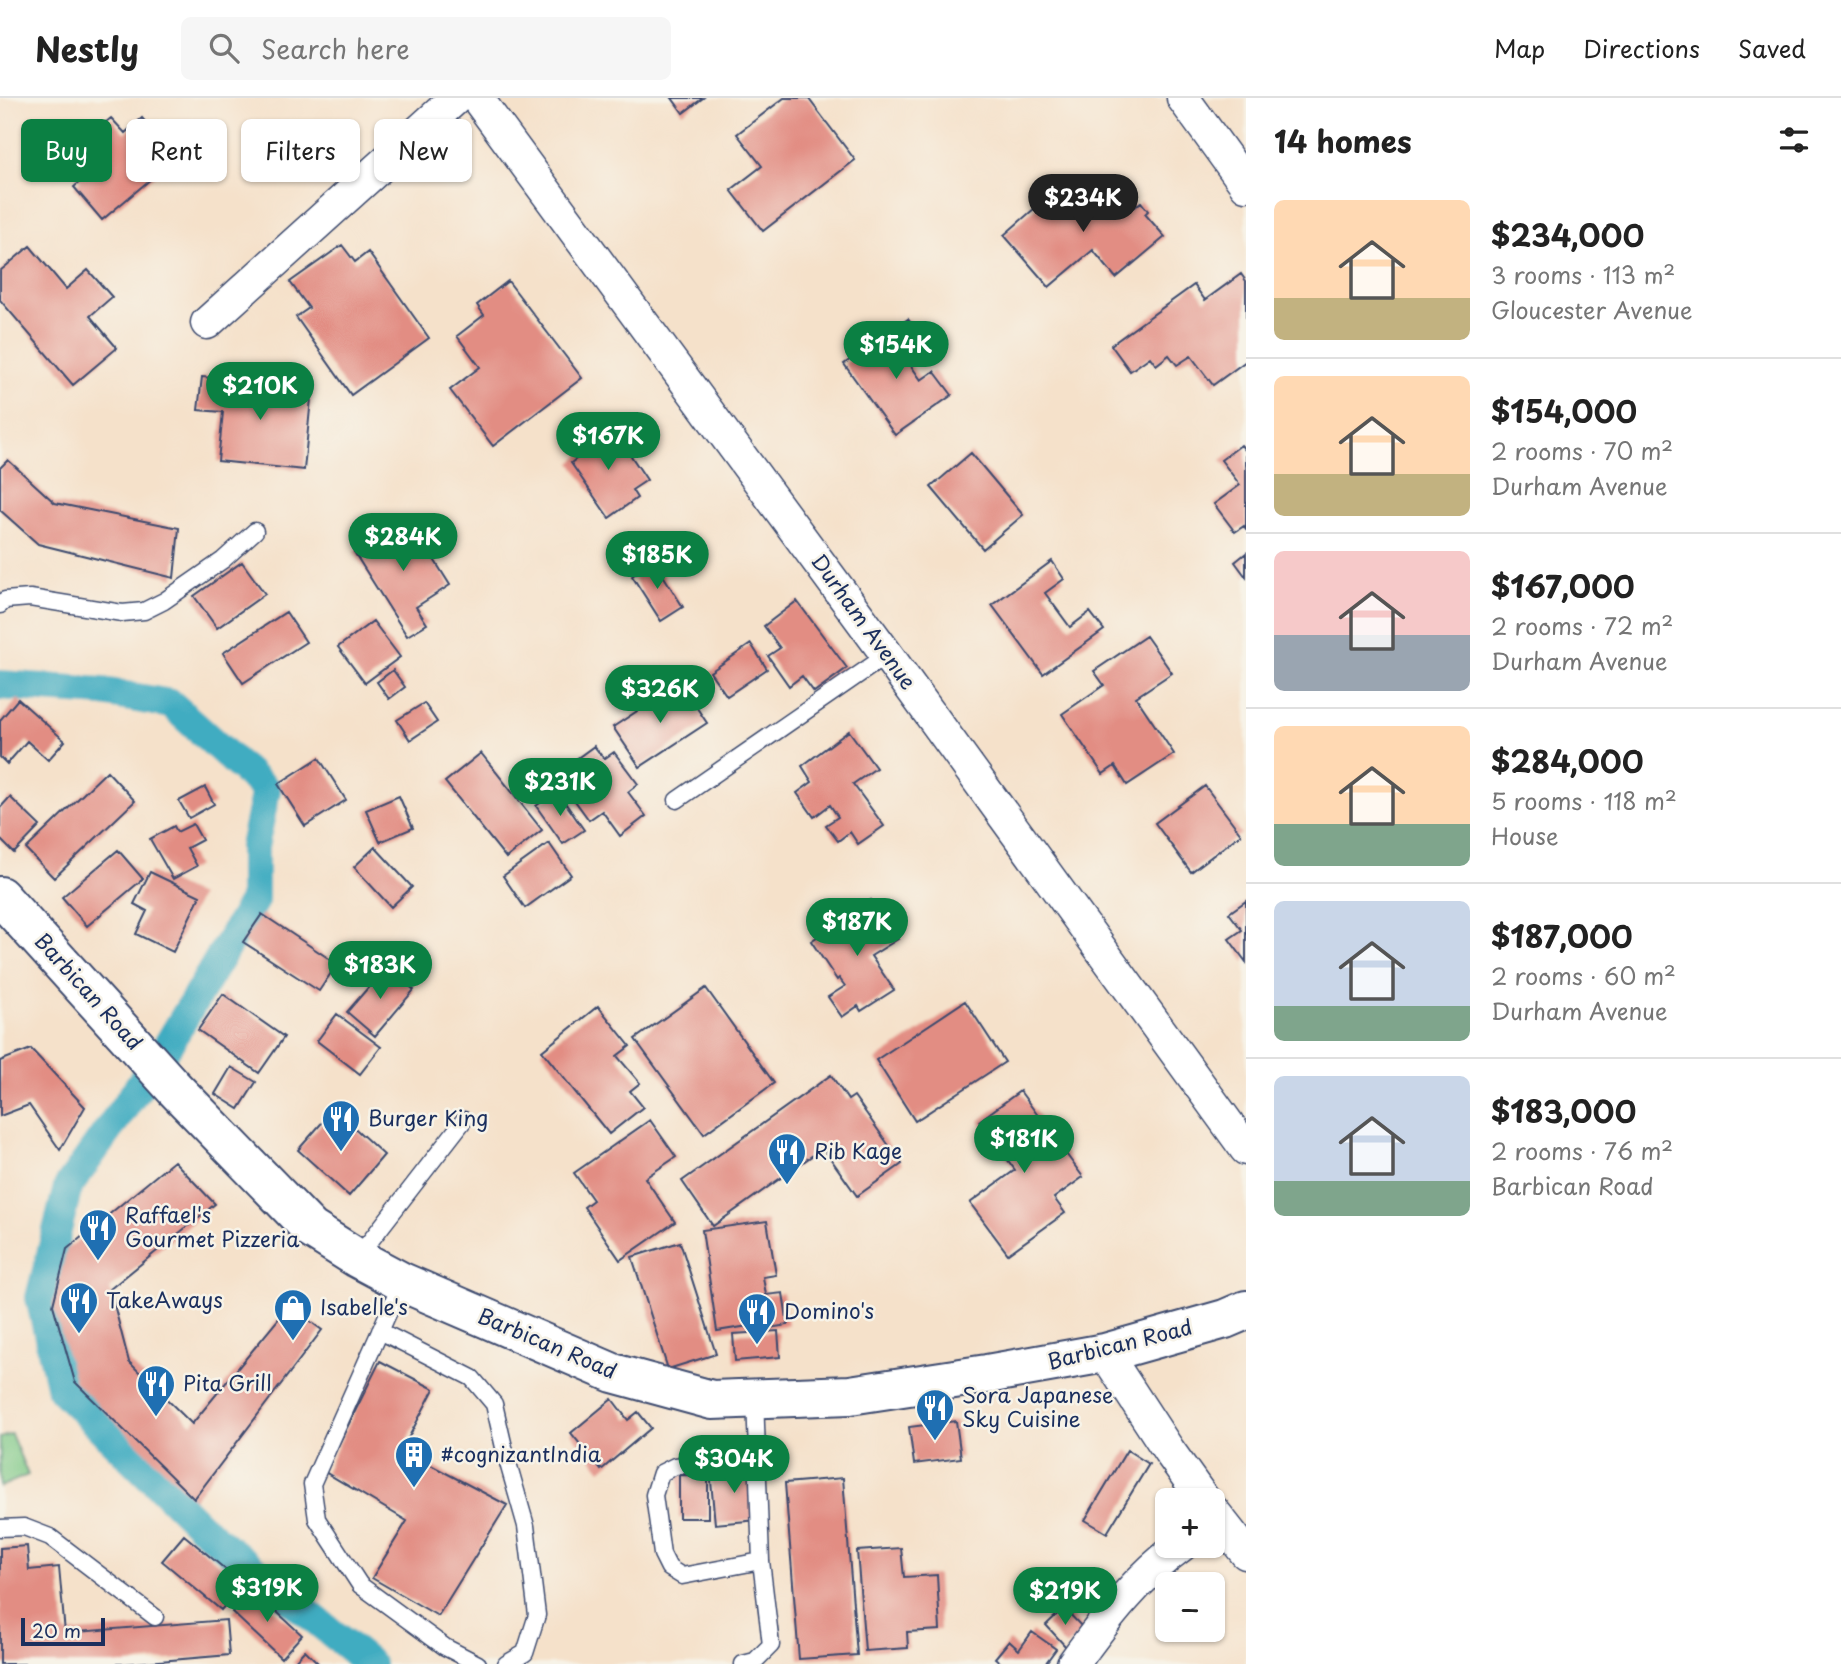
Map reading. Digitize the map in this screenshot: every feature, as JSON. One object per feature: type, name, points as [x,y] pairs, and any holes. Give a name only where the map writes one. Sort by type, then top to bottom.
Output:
[{"type":"main road","name":"Barbican Road","points":[[0,896],[174,1088],[311,1228],[357,1258],[402,1282],[613,1373],[712,1400],[850,1395],[1105,1353],[1225,1319],[1246,1310]]},
{"type":"street","points":[[207,323],[456,98]]},
{"type":"street","name":"Durham Avenue","points":[[477,98],[1246,1149]]},
{"type":"street","points":[[1183,98],[1246,185]]},
{"type":"street","points":[[1105,1353],[1194,1488]]},
{"type":"street","points":[[1225,1529],[1246,1553]]},
{"type":"street","points":[[1073,1664],[1140,1582],[1167,1558]]},
{"type":"lane","points":[[0,605],[5,600],[30,598],[122,613],[144,611],[164,601],[223,560],[256,531]]},
{"type":"lane","points":[[677,800],[887,655]]},
{"type":"lane","points":[[357,1258],[464,1120]]},
{"type":"lane","points":[[402,1282],[312,1484],[317,1519],[360,1585],[445,1647],[478,1664]]},
{"type":"lane","points":[[380,1331],[472,1378],[494,1404],[526,1526],[537,1615],[524,1653],[506,1664]]},
{"type":"lane","points":[[743,1664],[755,1661],[771,1645],[761,1561],[755,1398]]},
{"type":"lane","points":[[758,1457],[675,1466],[661,1473],[654,1495],[662,1554],[669,1568],[675,1572],[682,1576],[761,1561]]},
{"type":"lane","points":[[0,1528],[24,1527],[50,1537],[155,1617]]},
{"type":"green space","points":[[11,1434],[28,1475],[0,1487],[0,1438]]},
{"type":"building","points":[[672,98],[703,98],[683,113]]},
{"type":"building","points":[[784,98],[808,98],[855,160],[763,231],[731,190],[762,166],[737,134]]},
{"type":"building","points":[[112,119],[126,132],[126,182],[147,182],[102,220],[74,187],[80,182],[112,182]]},
{"type":"building","points":[[1065,182],[1093,215],[1121,191],[1135,207],[1141,202],[1148,211],[1145,214],[1165,237],[1116,278],[1093,250],[1049,287],[1004,235]]},
{"type":"building","points":[[342,245],[355,262],[368,252],[429,338],[351,395],[296,317],[309,308],[290,282]]},
{"type":"building","points":[[30,246],[66,289],[88,270],[112,297],[90,316],[117,348],[73,385],[0,300],[0,271]]},
{"type":"building","points":[[1241,274],[1246,281],[1246,361],[1213,385],[1191,356],[1177,365],[1169,355],[1156,365],[1150,357],[1130,371],[1111,345],[1194,285],[1205,300]]},
{"type":"building","points":[[508,281],[582,378],[493,446],[450,390],[480,367],[457,336],[484,315],[477,305]]},
{"type":"building","points":[[908,319],[918,333],[898,347],[921,380],[934,371],[952,395],[895,435],[844,364]]},
{"type":"building","points":[[202,377],[312,388],[304,470],[218,461],[223,412],[198,410]]},
{"type":"building","points":[[594,433],[600,440],[611,433],[622,449],[625,447],[647,480],[632,490],[637,498],[609,518],[571,463],[581,455],[575,446]]},
{"type":"building","points":[[1241,445],[1246,451],[1246,529],[1244,526],[1235,532],[1214,504],[1240,485],[1221,460]]},
{"type":"building","points":[[971,453],[1023,515],[983,549],[931,487]]},
{"type":"building","points":[[8,460],[55,503],[179,528],[174,578],[38,544],[0,510],[0,468]]},
{"type":"building","points":[[408,518],[450,585],[416,607],[427,624],[407,636],[354,552]]},
{"type":"building","points":[[1246,553],[1246,577],[1235,562]]},
{"type":"building","points":[[654,561],[683,607],[661,621],[632,576]]},
{"type":"building","points":[[1052,561],[1064,579],[1045,593],[1070,627],[1090,612],[1104,630],[1043,674],[992,605]]},
{"type":"building","points":[[242,562],[265,594],[217,628],[194,596]]},
{"type":"building","points":[[797,601],[847,668],[814,692],[802,676],[789,686],[768,656],[780,648],[764,626]]},
{"type":"building","points":[[286,612],[306,642],[243,683],[223,653]]},
{"type":"building","points":[[373,621],[400,657],[365,683],[338,647]]},
{"type":"building","points":[[1146,636],[1172,673],[1136,697],[1174,754],[1127,785],[1115,766],[1103,774],[1062,714],[1104,685],[1094,671]]},
{"type":"building","points":[[751,644],[767,669],[727,696],[710,672]]},
{"type":"building","points":[[393,670],[405,687],[389,699],[377,682]]},
{"type":"building","points":[[680,683],[707,723],[640,767],[613,727]]},
{"type":"building","points":[[18,699],[65,741],[48,760],[27,741],[7,764],[0,757],[0,720]]},
{"type":"building","points":[[424,703],[437,722],[410,740],[397,720]]},
{"type":"building","points":[[849,731],[876,768],[853,784],[884,826],[858,844],[850,832],[838,841],[826,825],[838,817],[830,805],[814,817],[797,793],[812,782],[802,766]]},
{"type":"building","points":[[594,746],[604,759],[614,752],[638,784],[628,792],[646,816],[620,836],[602,811],[589,820],[565,787],[578,778],[568,765]]},
{"type":"building","points":[[481,753],[542,830],[506,858],[445,782]]},
{"type":"building","points":[[319,758],[346,800],[305,826],[278,784]]},
{"type":"building","points":[[107,771],[135,801],[54,878],[26,849]]},
{"type":"building","points":[[1205,786],[1241,834],[1191,872],[1155,823]]},
{"type":"building","points":[[205,787],[214,804],[189,818],[179,801]]},
{"type":"building","points":[[557,791],[584,830],[563,844],[536,806]]},
{"type":"building","points":[[399,796],[413,828],[380,842],[366,810]]},
{"type":"building","points":[[10,797],[40,826],[14,853],[0,839],[0,808]]},
{"type":"building","points":[[193,824],[202,840],[187,848],[197,866],[173,879],[150,839],[174,826],[177,832]]},
{"type":"building","points":[[549,843],[571,875],[525,908],[503,876]]},
{"type":"building","points":[[375,847],[412,887],[391,907],[354,867]]},
{"type":"building","points":[[118,850],[143,879],[87,926],[62,897]]},
{"type":"building","points":[[150,872],[200,896],[173,952],[136,934],[147,911],[134,904]]},
{"type":"building","points":[[871,900],[898,939],[871,956],[894,990],[861,1011],[858,1006],[842,1017],[828,997],[845,986],[839,978],[837,980],[811,941]]},
{"type":"building","points":[[1246,901],[1246,962],[1229,939],[1242,930],[1229,913]]},
{"type":"building","points":[[262,914],[337,964],[319,991],[243,942]]},
{"type":"building","points":[[386,967],[414,990],[375,1036],[347,1012]]},
{"type":"building","points":[[706,988],[774,1083],[704,1134],[635,1039]]},
{"type":"building","points":[[223,994],[284,1037],[259,1073],[198,1030]]},
{"type":"building","points":[[965,1001],[1005,1062],[915,1121],[876,1060]]},
{"type":"building","points":[[598,1006],[630,1046],[617,1056],[640,1083],[630,1091],[643,1107],[609,1134],[542,1051]]},
{"type":"building","points":[[337,1014],[381,1047],[360,1074],[317,1041]]},
{"type":"building","points":[[31,1049],[85,1107],[60,1150],[29,1105],[0,1116],[0,1061]]},
{"type":"building","points":[[231,1067],[256,1082],[239,1109],[215,1094]]},
{"type":"building","points":[[831,1075],[848,1100],[854,1096],[902,1164],[857,1196],[823,1148],[713,1226],[682,1181]]},
{"type":"building","points":[[1020,1091],[1083,1177],[1054,1198],[1065,1213],[1008,1254],[970,1203],[1015,1170],[979,1121]]},
{"type":"building","name":"Burger King","points":[[334,1109],[384,1155],[349,1196],[298,1150]]},
{"type":"building","points":[[650,1120],[676,1157],[645,1178],[675,1222],[620,1260],[584,1207],[593,1200],[574,1173]]},
{"type":"building","points":[[174,1161],[215,1204],[110,1289],[129,1362],[192,1424],[289,1306],[322,1330],[194,1499],[75,1382],[53,1305],[67,1249]]},
{"type":"building","points":[[767,1221],[776,1275],[763,1277],[766,1295],[783,1293],[788,1325],[756,1330],[755,1325],[717,1331],[702,1230]]},
{"type":"building","points":[[680,1242],[716,1354],[668,1369],[632,1257]]},
{"type":"building","name":"Domino's","points":[[778,1331],[780,1357],[735,1361],[733,1334]]},
{"type":"building","name":"#cognizantIndia","points":[[380,1361],[434,1389],[402,1450],[507,1505],[438,1616],[372,1578],[407,1521],[325,1472]]},
{"type":"building","points":[[612,1399],[628,1420],[638,1412],[651,1428],[601,1470],[571,1433]]},
{"type":"building","name":"Sora Japanese Sky Cuisine","points":[[956,1421],[961,1458],[914,1464],[909,1427]]},
{"type":"building","points":[[1127,1450],[1149,1464],[1107,1533],[1085,1520]]},
{"type":"building","points":[[753,1466],[758,1520],[715,1524],[710,1470]]},
{"type":"building","points":[[679,1475],[708,1476],[708,1518],[679,1518]]},
{"type":"building","points":[[843,1478],[857,1655],[799,1659],[785,1483]]},
{"type":"building","points":[[184,1535],[243,1584],[221,1610],[162,1561]]},
{"type":"building","points":[[27,1546],[29,1570],[59,1567],[65,1633],[226,1620],[229,1655],[124,1664],[0,1664],[0,1548]]},
{"type":"building","points":[[901,1548],[904,1577],[937,1575],[940,1630],[907,1632],[908,1648],[865,1651],[857,1551]]},
{"type":"building","points":[[253,1590],[302,1635],[281,1658],[232,1612]]},
{"type":"building","points":[[1064,1608],[1084,1629],[1066,1647],[1046,1625]]},
{"type":"building","points":[[1032,1632],[1056,1649],[1045,1664],[1002,1664],[995,1658],[1009,1641],[1019,1650]]},
{"type":"building","points":[[305,1650],[319,1664],[292,1664]]},
{"type":"waterway","points":[[0,685],[103,692],[171,704],[266,790],[254,847],[254,900],[168,1045],[68,1187],[40,1298],[61,1389],[200,1526],[370,1664]]},
{"type":"place","name":"Burger King","points":[[341,1153]]},
{"type":"place","name":"Rib Kage","points":[[787,1186]]},
{"type":"place","name":"Raffael's Gourmet Pizzeria","points":[[98,1262]]},
{"type":"place","name":"TakeAways","points":[[79,1335]]},
{"type":"place","name":"Isabelle's","points":[[293,1342]]},
{"type":"place","name":"Domino's","points":[[757,1346]]},
{"type":"place","name":"Pita Grill","points":[[156,1418]]},
{"type":"place","name":"Sora Japanese Sky Cuisine","points":[[935,1442]]},
{"type":"place","name":"#cognizantIndia","points":[[414,1489]]}]
